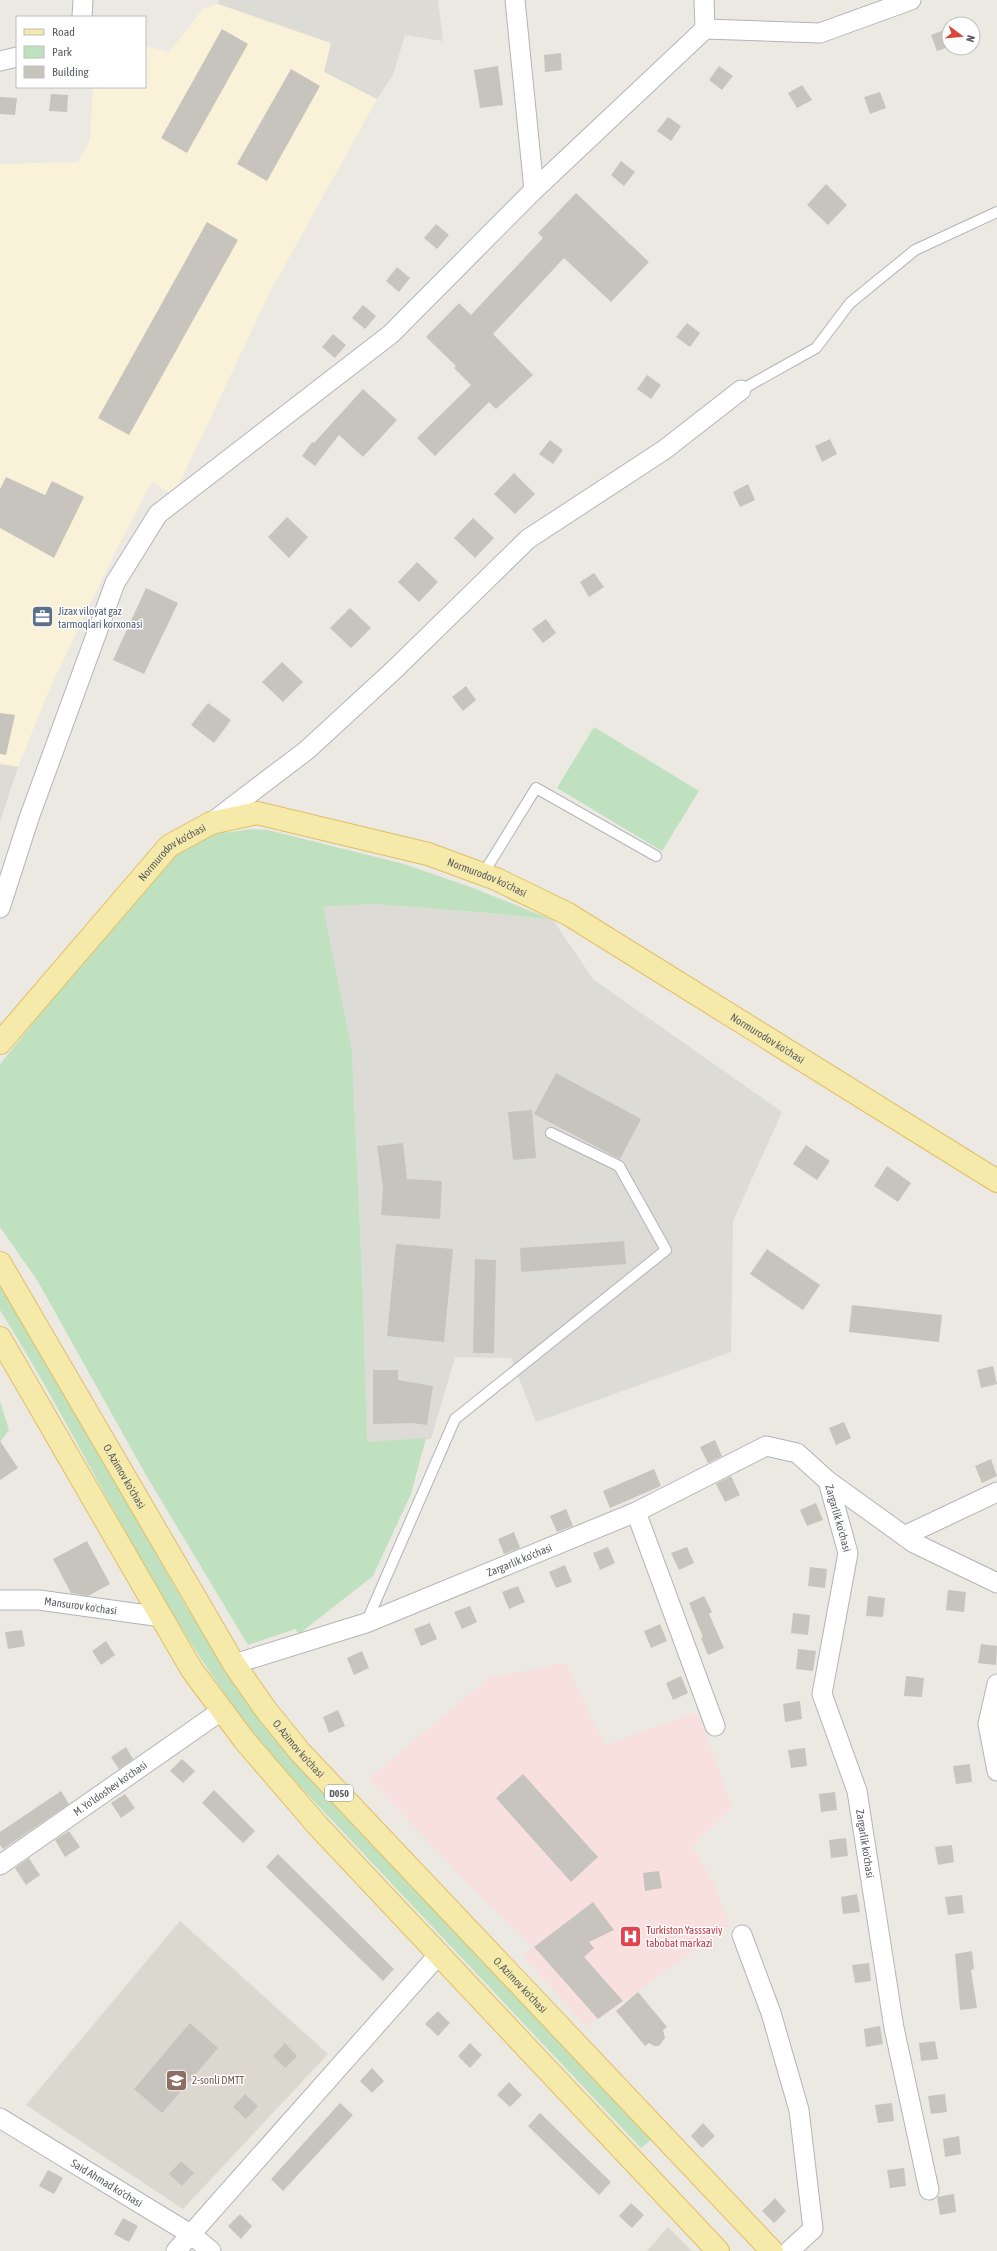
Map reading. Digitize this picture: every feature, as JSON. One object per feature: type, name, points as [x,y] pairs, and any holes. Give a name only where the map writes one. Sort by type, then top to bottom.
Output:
[{"type":"main road","name":"Normurodov ko'chasi","points":[[0,1043],[169,846],[211,822],[257,813],[428,854],[482,874],[568,914],[997,1181]]},
{"type":"main road","name":"O. Azimov ko'chasi","points":[[0,1263],[234,1664],[266,1710],[301,1753],[772,2251]]},
{"type":"main road","points":[[0,1338],[192,1670],[221,1712],[318,1826],[440,1953],[718,2251]]},
{"type":"street","points":[[82,16],[83,0]]},
{"type":"street","points":[[515,0],[534,190]]},
{"type":"street","points":[[704,0],[705,29]]},
{"type":"street","points":[[0,908],[29,818],[115,583],[158,514],[391,334],[534,190],[705,29],[820,33],[911,0]]},
{"type":"street","points":[[0,61],[16,57]]},
{"type":"street","points":[[211,822],[307,750],[395,669],[528,539],[664,450],[741,390]]},
{"type":"street","name":"Zargarlik ko'chasi","points":[[234,1664],[366,1623],[636,1512],[766,1446],[797,1453],[828,1481],[848,1553],[822,1694],[857,1791],[894,2028],[929,2190]]},
{"type":"street","points":[[828,1481],[914,1543],[997,1583]]},
{"type":"street","points":[[904,1536],[997,1492]]},
{"type":"street","points":[[636,1512],[715,1726]]},
{"type":"street","name":"Mansurov ko'chasi","points":[[0,1600],[39,1600],[162,1617]]},
{"type":"street","points":[[997,1684],[988,1724],[997,1771]]},
{"type":"street","name":"M. Yo'ldoshev ko'chasi","points":[[0,1866],[221,1712]]},
{"type":"street","points":[[742,1935],[771,2013],[799,2110],[813,2229],[789,2251]]},
{"type":"street","points":[[176,2251],[192,2235],[440,1953]]},
{"type":"street","name":"Said Ahmad ko'chasi","points":[[0,2118],[192,2235],[211,2251]]},
{"type":"lane","points":[[741,390],[816,348],[850,303],[915,250],[997,212]]},
{"type":"lane","points":[[482,874],[536,788],[656,856]]},
{"type":"lane","points":[[366,1623],[455,1419],[666,1250],[619,1166],[552,1133]]},
{"type":"shaded area","points":[[219,0],[438,0],[443,41],[405,35],[393,75],[377,99],[324,72],[331,43],[218,4]]},
{"type":"shaded area","points":[[218,4],[331,43],[325,72],[377,99],[270,292],[174,495],[152,482],[119,544],[49,690],[18,767],[0,764],[0,164],[78,162],[90,140],[93,88],[146,88],[146,46],[169,52],[203,9]]},
{"type":"shaded area","points":[[0,764],[18,767],[0,822]]},
{"type":"shaded area","points":[[374,904],[501,914],[553,920],[593,979],[782,1112],[733,1221],[731,1352],[536,1422],[511,1358],[455,1357],[431,1439],[367,1442],[363,1298],[352,1051],[322,907]]},
{"type":"shaded area","points":[[565,1663],[605,1745],[698,1712],[732,1808],[692,1847],[712,1880],[730,1925],[587,2027],[523,1956],[533,1947],[468,1884],[369,1778],[489,1678]]},
{"type":"shaded area","name":"2-sonli DMTT","points":[[180,1921],[328,2054],[183,2209],[26,2105]]},
{"type":"shaded area","points":[[668,2227],[692,2251],[647,2251]]},
{"type":"green space","points":[[594,727],[699,791],[662,851],[557,788]]},
{"type":"green space","points":[[252,829],[268,830],[404,864],[473,888],[553,920],[501,914],[374,904],[323,907],[352,1051],[363,1298],[367,1442],[426,1438],[411,1494],[373,1576],[299,1634],[295,1629],[248,1645],[146,1475],[37,1280],[0,1227],[0,1064],[165,860],[198,839],[222,833]]},
{"type":"green space","points":[[0,1285],[24,1320],[185,1605],[262,1719],[654,2137],[641,2148],[278,1763],[237,1711],[199,1656],[164,1599],[67,1425],[0,1310]]},
{"type":"green space","points":[[0,1401],[9,1430],[0,1442]]},
{"type":"building","points":[[222,29],[248,44],[187,153],[161,138]]},
{"type":"building","points":[[941,31],[941,50],[937,51],[931,35]]},
{"type":"building","points":[[561,53],[562,70],[545,72],[544,55]]},
{"type":"building","points":[[498,66],[503,105],[480,108],[474,70]]},
{"type":"building","points":[[719,66],[733,76],[722,90],[709,80]]},
{"type":"building","points":[[291,69],[320,86],[267,181],[237,164]]},
{"type":"building","points":[[802,85],[812,100],[797,108],[788,93]]},
{"type":"building","points":[[880,92],[886,108],[870,114],[864,97]]},
{"type":"building","points":[[51,94],[68,95],[67,112],[49,111]]},
{"type":"building","points":[[0,97],[17,98],[15,115],[0,114]]},
{"type":"building","points":[[668,117],[681,126],[671,141],[657,131]]},
{"type":"building","points":[[621,161],[635,172],[624,186],[611,175]]},
{"type":"building","points":[[826,184],[847,205],[828,225],[807,205]]},
{"type":"building","points":[[576,193],[649,262],[611,302],[564,258],[493,334],[533,375],[496,409],[489,402],[435,456],[417,438],[471,385],[454,368],[456,366],[426,337],[459,303],[471,315],[543,238],[538,233]]},
{"type":"building","points":[[207,222],[238,240],[129,435],[98,418]]},
{"type":"building","points":[[436,224],[449,235],[437,249],[424,238]]},
{"type":"building","points":[[397,267],[410,278],[399,292],[386,281]]},
{"type":"building","points":[[363,305],[376,316],[365,329],[352,318]]},
{"type":"building","points":[[687,323],[700,333],[690,347],[676,337]]},
{"type":"building","points":[[333,334],[346,345],[335,358],[322,347]]},
{"type":"building","points":[[647,375],[661,385],[651,399],[637,389]]},
{"type":"building","points":[[363,389],[397,420],[363,457],[339,435],[315,466],[302,456],[312,442],[314,443]]},
{"type":"building","points":[[830,439],[837,454],[822,462],[815,446]]},
{"type":"building","points":[[550,440],[563,450],[553,464],[539,454]]},
{"type":"building","points":[[514,473],[535,494],[515,514],[494,494]]},
{"type":"building","points":[[6,477],[45,495],[52,481],[84,497],[54,558],[0,528],[0,489]]},
{"type":"building","points":[[748,484],[755,500],[740,507],[733,492]]},
{"type":"building","points":[[287,517],[308,537],[289,558],[268,537]]},
{"type":"building","points":[[473,518],[494,538],[475,558],[454,538]]},
{"type":"building","points":[[417,562],[438,582],[419,602],[398,582]]},
{"type":"building","points":[[594,573],[604,587],[589,597],[580,582]]},
{"type":"building","points":[[146,588],[178,603],[144,674],[113,660]]},
{"type":"building","points":[[350,608],[371,628],[351,648],[330,628]]},
{"type":"building","points":[[546,619],[556,633],[543,643],[532,629]]},
{"type":"building","points":[[282,662],[303,682],[283,702],[262,682]]},
{"type":"building","points":[[466,686],[476,700],[463,711],[452,697]]},
{"type":"building","points":[[208,703],[231,720],[214,743],[191,725]]},
{"type":"building","points":[[0,713],[15,715],[6,755],[0,754]]},
{"type":"building","points":[[556,1073],[641,1119],[620,1159],[534,1114]]},
{"type":"building","points":[[532,1110],[536,1158],[513,1160],[508,1112]]},
{"type":"building","points":[[403,1143],[407,1179],[442,1181],[440,1219],[381,1215],[383,1187],[377,1146]]},
{"type":"building","points":[[806,1145],[830,1161],[817,1180],[793,1164]]},
{"type":"building","points":[[887,1166],[911,1183],[898,1202],[874,1186]]},
{"type":"building","points":[[624,1241],[626,1264],[521,1272],[520,1248]]},
{"type":"building","points":[[396,1244],[453,1249],[444,1342],[387,1336]]},
{"type":"building","points":[[767,1249],[820,1285],[803,1310],[750,1274]]},
{"type":"building","points":[[475,1259],[496,1260],[494,1353],[473,1353]]},
{"type":"building","points":[[852,1305],[942,1315],[939,1342],[849,1332]]},
{"type":"building","points":[[993,1366],[997,1384],[981,1388],[977,1370]]},
{"type":"building","points":[[373,1370],[398,1370],[398,1380],[433,1386],[427,1425],[412,1423],[373,1424]]},
{"type":"building","points":[[844,1422],[851,1438],[836,1445],[829,1428]]},
{"type":"building","points":[[715,1440],[722,1456],[708,1463],[700,1447]]},
{"type":"building","points":[[0,1441],[18,1468],[0,1480]]},
{"type":"building","points":[[991,1459],[997,1476],[982,1483],[975,1466]]},
{"type":"building","points":[[654,1469],[661,1486],[610,1508],[603,1491]]},
{"type":"building","points":[[731,1476],[740,1495],[725,1502],[716,1484]]},
{"type":"building","points":[[816,1503],[823,1520],[807,1526],[800,1510]]},
{"type":"building","points":[[566,1509],[573,1526],[557,1532],[550,1516]]},
{"type":"building","points":[[514,1532],[520,1548],[504,1554],[498,1539]]},
{"type":"building","points":[[87,1541],[110,1584],[88,1596],[71,1593],[53,1559]]},
{"type":"building","points":[[608,1547],[615,1563],[600,1570],[593,1553]]},
{"type":"building","points":[[687,1547],[694,1563],[679,1570],[671,1553]]},
{"type":"building","points":[[565,1565],[572,1582],[556,1588],[549,1572]]},
{"type":"building","points":[[810,1567],[827,1569],[825,1588],[808,1586]]},
{"type":"building","points":[[518,1586],[525,1602],[509,1609],[502,1592]]},
{"type":"building","points":[[948,1590],[966,1592],[964,1612],[946,1610]]},
{"type":"building","points":[[704,1596],[712,1612],[709,1614],[724,1648],[708,1655],[701,1638],[703,1637],[689,1603]]},
{"type":"building","points":[[868,1596],[885,1598],[883,1617],[866,1616]]},
{"type":"building","points":[[470,1606],[477,1622],[462,1629],[454,1612]]},
{"type":"building","points":[[793,1613],[810,1615],[808,1635],[791,1633]]},
{"type":"building","points":[[430,1623],[437,1639],[421,1646],[414,1629]]},
{"type":"building","points":[[660,1624],[667,1641],[651,1648],[644,1631]]},
{"type":"building","points":[[22,1630],[25,1646],[8,1649],[5,1632]]},
{"type":"building","points":[[106,1641],[115,1655],[101,1665],[92,1651]]},
{"type":"building","points":[[981,1644],[997,1646],[996,1665],[978,1663]]},
{"type":"building","points":[[798,1649],[816,1651],[813,1671],[796,1669]]},
{"type":"building","points":[[362,1651],[369,1668],[354,1675],[347,1658]]},
{"type":"building","points":[[681,1676],[688,1693],[673,1700],[666,1683]]},
{"type":"building","points":[[906,1676],[924,1678],[922,1697],[904,1696]]},
{"type":"building","points":[[800,1701],[802,1719],[785,1722],[783,1704]]},
{"type":"building","points":[[338,1710],[345,1726],[329,1733],[323,1717]]},
{"type":"building","points":[[126,1747],[133,1759],[119,1769],[111,1757]]},
{"type":"building","points":[[805,1748],[807,1766],[791,1768],[788,1750]]},
{"type":"building","points":[[182,1759],[195,1771],[183,1783],[170,1771]]},
{"type":"building","points":[[970,1764],[972,1782],[956,1784],[953,1766]]},
{"type":"building","points":[[523,1774],[598,1857],[571,1882],[496,1798]]},
{"type":"building","points":[[214,1790],[255,1831],[243,1843],[202,1803]]},
{"type":"building","points":[[61,1791],[69,1804],[3,1849],[0,1845],[0,1832]]},
{"type":"building","points":[[835,1792],[837,1810],[821,1812],[819,1794]]},
{"type":"building","points":[[125,1794],[135,1808],[121,1818],[111,1803]]},
{"type":"building","points":[[69,1831],[80,1847],[65,1857],[55,1840]]},
{"type":"building","points":[[846,1838],[848,1856],[831,1858],[829,1840]]},
{"type":"building","points":[[952,1845],[954,1862],[938,1865],[935,1847]]},
{"type":"building","points":[[278,1854],[394,1969],[383,1981],[266,1867]]},
{"type":"building","points":[[29,1858],[40,1875],[26,1885],[15,1868]]},
{"type":"building","points":[[659,1871],[662,1888],[645,1891],[643,1873]]},
{"type":"building","points":[[857,1894],[860,1912],[843,1914],[841,1897]]},
{"type":"building","points":[[962,1895],[964,1913],[948,1915],[945,1897]]},
{"type":"building","points":[[593,1902],[614,1930],[589,1942],[594,1948],[584,1957],[623,2001],[598,2019],[534,1947]]},
{"type":"building","points":[[972,1951],[974,1969],[971,1970],[977,2008],[960,2010],[955,1954]]},
{"type":"building","points":[[869,1963],[871,1981],[855,1983],[852,1965]]},
{"type":"building","points":[[638,1992],[667,2027],[663,2030],[665,2038],[659,2046],[654,2046],[649,2043],[645,2046],[616,2011]]},
{"type":"building","points":[[438,2011],[450,2023],[438,2036],[425,2024]]},
{"type":"building","points":[[190,2023],[218,2048],[162,2113],[134,2089]]},
{"type":"building","points":[[880,2026],[883,2044],[866,2047],[864,2029]]},
{"type":"building","points":[[935,2041],[938,2059],[921,2061],[919,2043]]},
{"type":"building","points":[[285,2043],[297,2056],[285,2068],[273,2056]]},
{"type":"building","points":[[470,2043],[482,2055],[470,2068],[458,2056]]},
{"type":"building","points":[[372,2068],[384,2081],[372,2093],[360,2081]]},
{"type":"building","points":[[509,2082],[522,2095],[510,2107],[497,2095]]},
{"type":"building","points":[[245,2094],[258,2106],[246,2119],[233,2107]]},
{"type":"building","points":[[945,2094],[947,2112],[931,2114],[928,2096]]},
{"type":"building","points":[[340,2103],[353,2115],[283,2191],[271,2179]]},
{"type":"building","points":[[892,2103],[894,2121],[878,2123],[875,2105]]},
{"type":"building","points":[[540,2113],[611,2182],[599,2195],[528,2126]]},
{"type":"building","points":[[703,2123],[715,2136],[702,2148],[691,2136]]},
{"type":"building","points":[[959,2136],[961,2154],[945,2157],[943,2139]]},
{"type":"building","points":[[181,2161],[194,2173],[182,2186],[169,2174]]},
{"type":"building","points":[[904,2168],[906,2186],[890,2188],[887,2170]]},
{"type":"building","points":[[48,2170],[63,2178],[54,2194],[39,2186]]},
{"type":"building","points":[[954,2194],[956,2212],[940,2215],[937,2197]]},
{"type":"building","points":[[775,2198],[786,2211],[774,2223],[762,2211]]},
{"type":"building","points":[[631,2203],[644,2215],[632,2228],[619,2216]]},
{"type":"building","points":[[240,2214],[252,2226],[241,2239],[228,2226]]},
{"type":"building","points":[[123,2218],[138,2226],[129,2242],[114,2234]]},
{"type":"place","name":"Jizax viloyat gaz tarmoqlari korxonasi","points":[[42,617]]},
{"type":"place","name":"Turkiston Yasssaviy tabobat markazi","points":[[631,1936]]},
{"type":"place","name":"2-sonli DMTT","points":[[176,2080]]}]
